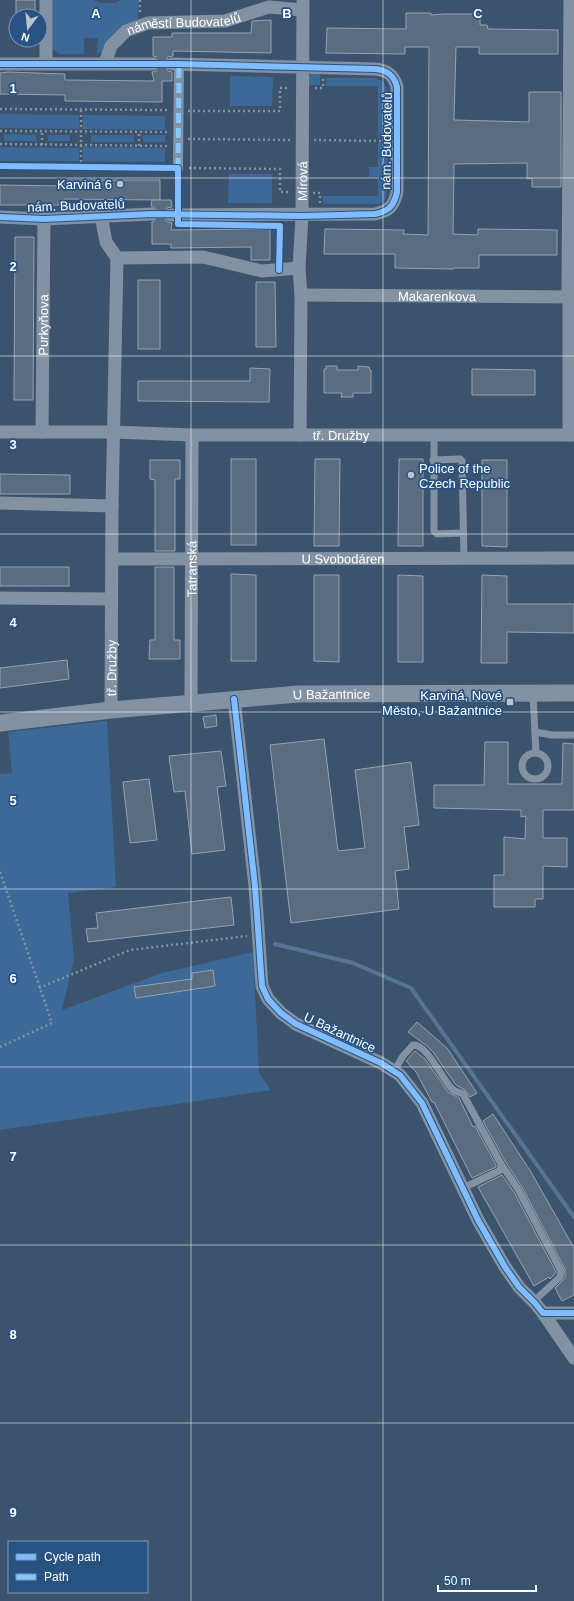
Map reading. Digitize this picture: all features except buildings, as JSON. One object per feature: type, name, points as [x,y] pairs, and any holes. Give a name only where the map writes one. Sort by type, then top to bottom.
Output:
[{"type":"street","points":[[46,0],[46,64]]},
{"type":"street","points":[[570,0],[568,288],[572,297]]},
{"type":"street","name":"náměstí Budovatelů","points":[[105,63],[111,46],[126,31],[148,23],[224,22],[269,7],[302,5]]},
{"type":"street","name":"Mírová","points":[[300,435],[301,294],[299,268],[302,216],[302,5]]},
{"type":"street","points":[[0,64],[153,64]]},
{"type":"street","points":[[175,64],[178,110],[178,168]]},
{"type":"street","name":"nám. Budovatelů","points":[[171,215],[302,216],[376,214],[384,212],[390,208],[395,202],[397,192],[398,87],[395,80],[389,73],[375,68],[175,64]]},
{"type":"street","name":"nám. Budovatelů","points":[[0,217],[44,218],[152,214]]},
{"type":"street","points":[[101,216],[106,242],[117,258],[203,257],[262,271],[299,268]]},
{"type":"street","name":"Purkyňova","points":[[42,432],[44,218]]},
{"type":"street","name":"tř. Družby","points":[[111,710],[112,506],[117,258]]},
{"type":"street","name":"Makarenkova","points":[[301,294],[572,297]]},
{"type":"street","name":"tř. Družby","points":[[0,432],[113,432],[192,435],[571,435],[572,297]]},
{"type":"street","name":"Tatranská","points":[[191,703],[192,435]]},
{"type":"street","points":[[0,503],[112,506]]},
{"type":"street","name":"U Svobodáren","points":[[112,560],[574,558]]},
{"type":"street","points":[[0,598],[111,598]]},
{"type":"street","name":"U Bažantnice","points":[[0,723],[111,710],[299,694],[574,693]]},
{"type":"street","name":"U Bažantnice","points":[[234,699],[255,886],[262,986],[268,999],[281,1013],[296,1024],[380,1063],[400,1075],[422,1103],[478,1220],[505,1267],[519,1287],[534,1301],[574,1358]]},
{"type":"street","points":[[543,1313],[574,1313]]},
{"type":"lane","points":[[434,435],[433,460],[435,533],[463,533]]},
{"type":"lane","points":[[433,460],[460,459],[462,461],[464,558]]},
{"type":"lane","points":[[533,694],[536,753]]},
{"type":"lane","points":[[535,732],[552,735],[574,735]]},
{"type":"lane","points":[[394,1071],[403,1056],[413,1045],[417,1045],[427,1052],[443,1078],[453,1090],[463,1094],[501,1164],[518,1189],[561,1271],[560,1277],[534,1301]]},
{"type":"lane","points":[[463,1188],[499,1171],[501,1164]]},
{"type":"path","points":[[0,109],[178,110]]},
{"type":"path","points":[[81,110],[81,167]]},
{"type":"path","points":[[0,131],[139,132],[178,139],[397,141]]},
{"type":"path","points":[[42,131],[42,145]]},
{"type":"path","points":[[139,132],[139,146]]},
{"type":"path","points":[[0,144],[139,146],[178,139]]},
{"type":"path","points":[[73,167],[88,167]]},
{"type":"path","points":[[0,872],[38,988],[52,1023],[0,1047]]},
{"type":"path","points":[[38,988],[130,950],[259,934]]},
{"type":"shaded area","points":[[51,0],[94,0],[100,3],[115,3],[121,0],[139,0],[138,20],[102,52],[97,54],[98,38],[84,38],[84,54],[59,54],[51,47]]},
{"type":"shaded area","points":[[320,72],[320,85],[307,85],[311,74]]},
{"type":"shaded area","points":[[230,76],[273,77],[272,106],[230,106]]},
{"type":"shaded area","points":[[326,78],[374,78],[383,81],[388,91],[388,138],[378,138],[378,86],[326,86]]},
{"type":"shaded area","points":[[0,114],[79,115],[79,129],[0,128]]},
{"type":"shaded area","points":[[83,115],[165,116],[165,130],[83,129]]},
{"type":"shaded area","points":[[4,134],[36,135],[36,141],[4,141]]},
{"type":"shaded area","points":[[48,135],[70,135],[70,141],[48,141]]},
{"type":"shaded area","points":[[91,135],[134,135],[134,142],[91,142]]},
{"type":"shaded area","points":[[143,135],[165,135],[165,142],[143,142]]},
{"type":"shaded area","points":[[378,143],[388,143],[387,192],[385,200],[378,204],[323,204],[323,196],[378,196],[378,177],[369,177],[369,167],[378,167]]},
{"type":"shaded area","points":[[0,147],[79,148],[79,161],[0,161]]},
{"type":"shaded area","points":[[83,147],[165,148],[165,162],[83,161]]},
{"type":"shaded area","points":[[229,174],[272,174],[272,203],[228,203]]},
{"type":"shaded area","points":[[107,721],[116,887],[68,893],[74,959],[62,1010],[162,973],[253,952],[259,1073],[271,1090],[0,1130],[0,774],[12,773],[8,732]]},
{"type":"waterway","points":[[275,944],[353,963],[411,988],[574,1217]]},
{"type":"tunnel","points":[[153,64],[172,64]]},
{"type":"tunnel","points":[[152,214],[171,215]]},
{"type":"marked path","points":[[178,168],[179,64]]},
{"type":"cycle path","points":[[0,64],[179,64],[375,69],[386,72],[392,76],[397,87],[397,192],[390,207],[380,213],[302,216],[152,214],[44,219],[0,217]]},
{"type":"cycle path","points":[[0,166],[178,168],[178,224],[280,226],[279,270]]},
{"type":"cycle path","points":[[234,699],[255,886],[262,986],[268,999],[281,1013],[296,1024],[381,1063],[400,1075],[422,1103],[478,1220],[505,1267],[519,1287],[543,1313],[574,1313]]},
{"type":"place","name":"Karviná 6","points":[[120,184]]},
{"type":"place","name":"Police of the Czech Republic","points":[[411,475]]},
{"type":"place","name":"Karviná, Nové Město, U Bažantnice","points":[[510,702]]}]
